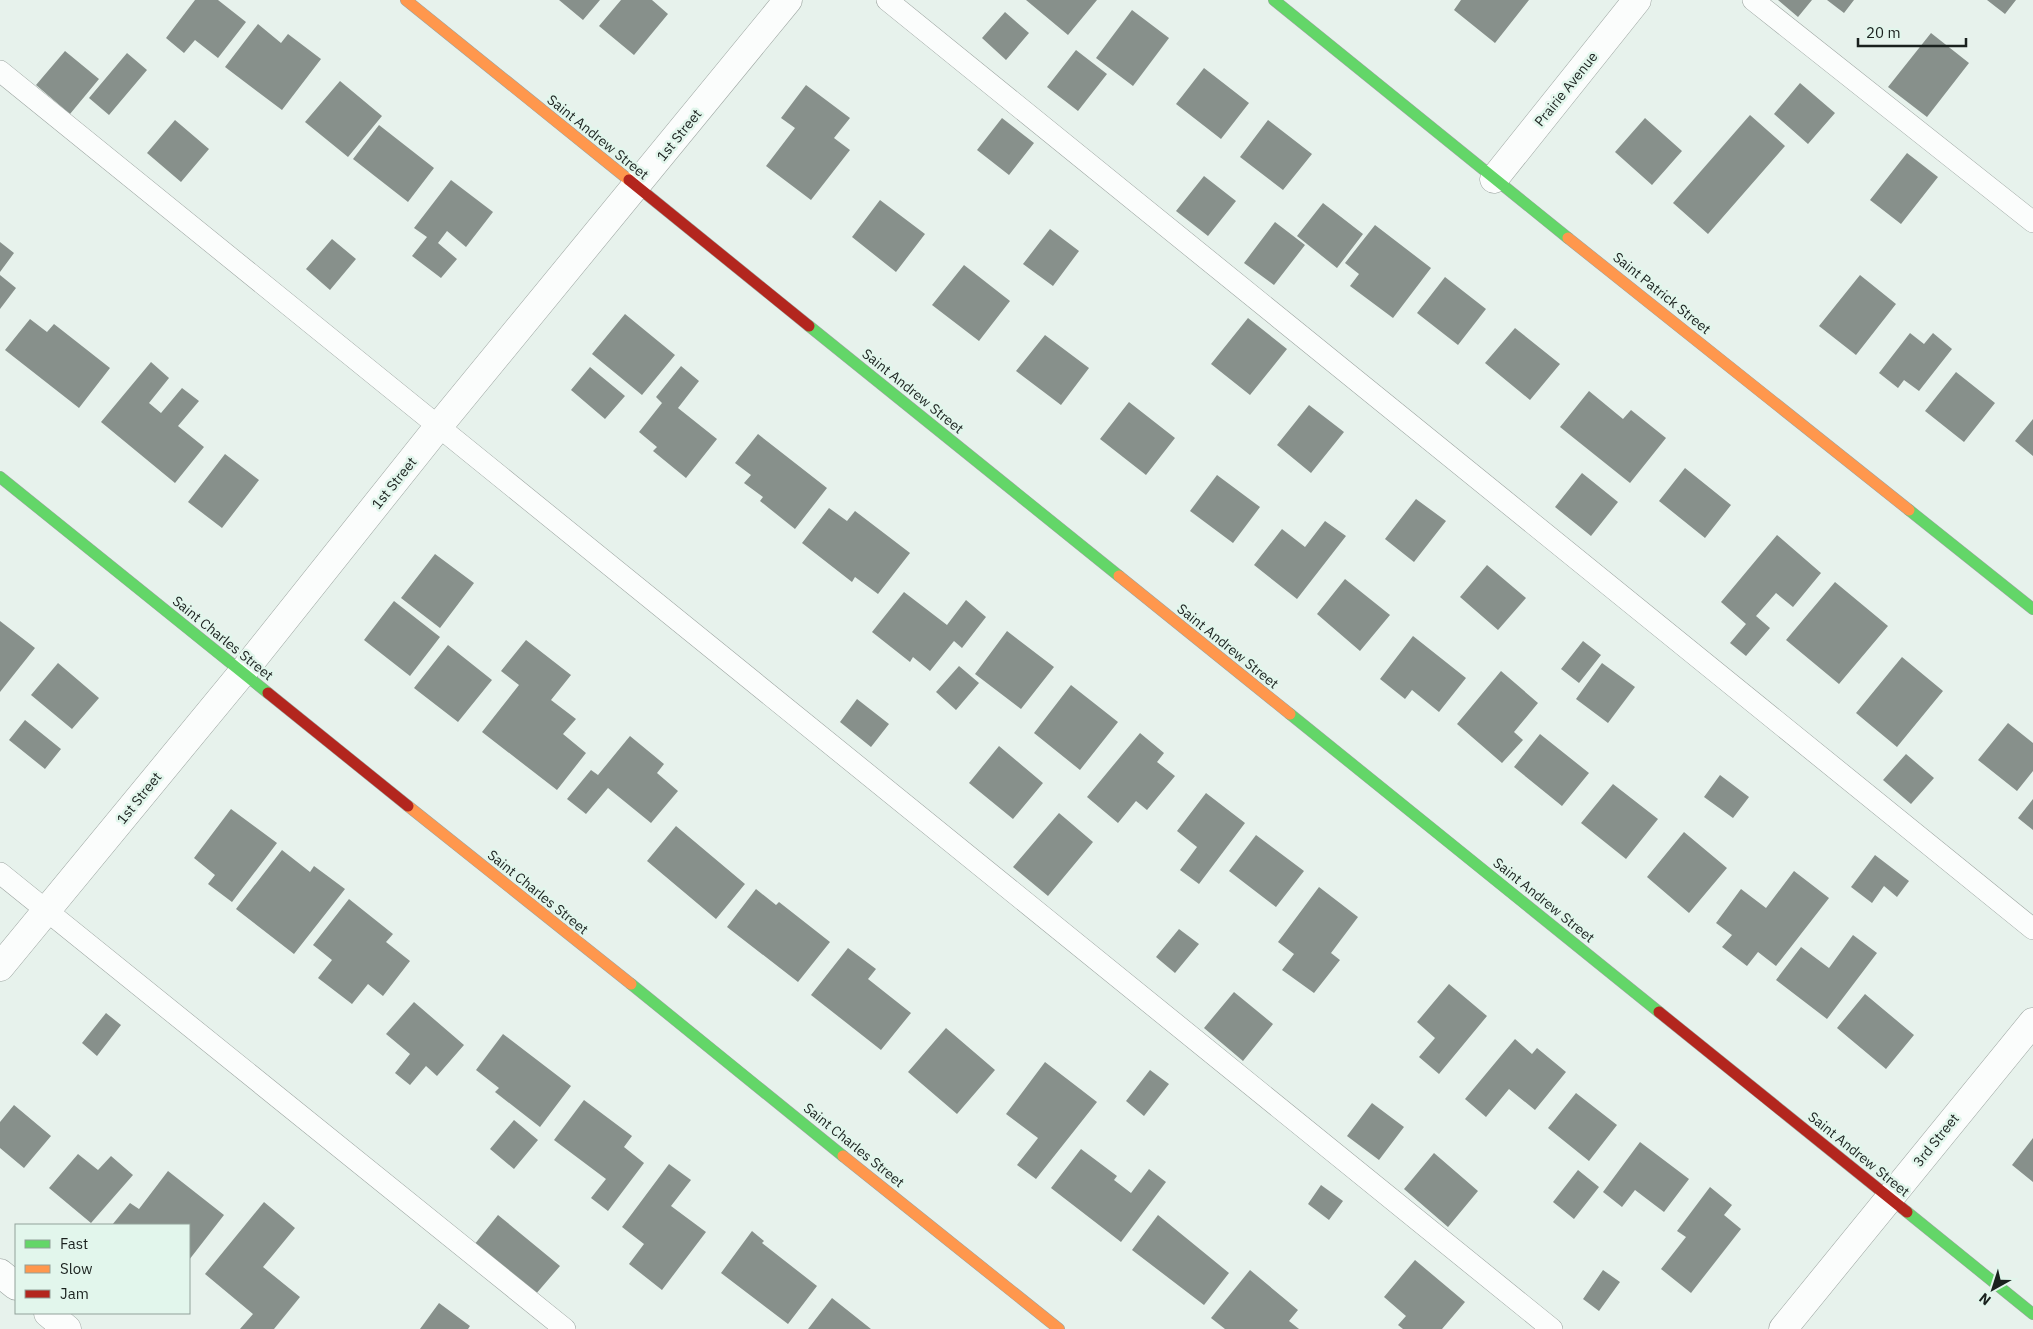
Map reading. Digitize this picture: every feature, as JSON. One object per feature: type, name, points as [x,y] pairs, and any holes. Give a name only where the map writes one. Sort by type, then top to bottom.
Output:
[{"type":"street","name":"Saint Andrew Street","points":[[406,0],[2033,1314]]},
{"type":"street","name":"1st Street","points":[[0,967],[242,673],[438,427],[637,187],[788,0]]},
{"type":"street","name":"Saint Patrick Street","points":[[1274,0],[1494,179],[2033,608]]},
{"type":"street","name":"Prairie Avenue","points":[[1494,179],[1637,0]]},
{"type":"street","name":"Saint Charles Street","points":[[0,477],[1059,1329]]},
{"type":"street","name":"3rd Street","points":[[1783,1329],[2033,1022]]},
{"type":"street","points":[[0,1273],[15,1285]]},
{"type":"street","points":[[49,1314],[67,1329]]},
{"type":"lane","points":[[887,0],[2033,929]]},
{"type":"lane","points":[[1753,0],[2033,222]]},
{"type":"lane","points":[[0,71],[1552,1329]]},
{"type":"lane","points":[[0,873],[566,1329]]},
{"type":"building","points":[[195,0],[218,0],[246,22],[218,58],[195,40],[184,53],[166,38]]},
{"type":"building","points":[[559,0],[600,0],[583,20]]},
{"type":"building","points":[[621,0],[652,0],[668,14],[634,55],[599,26]]},
{"type":"building","points":[[1026,0],[1097,0],[1068,35]]},
{"type":"building","points":[[1461,0],[1529,0],[1495,43],[1454,10]]},
{"type":"building","points":[[1778,0],[1812,0],[1798,17]]},
{"type":"building","points":[[1827,0],[1854,0],[1844,13]]},
{"type":"building","points":[[1987,0],[2016,0],[2005,14]]},
{"type":"building","points":[[1132,10],[1169,38],[1133,86],[1096,58]]},
{"type":"building","points":[[1005,12],[1029,33],[1006,60],[982,38]]},
{"type":"building","points":[[258,24],[281,43],[288,34],[321,59],[282,110],[225,67]]},
{"type":"building","points":[[1931,33],[1969,63],[1927,117],[1888,87]]},
{"type":"building","points":[[1076,50],[1107,74],[1078,111],[1047,87]]},
{"type":"building","points":[[65,51],[99,79],[70,114],[36,85]]},
{"type":"building","points":[[127,53],[147,70],[109,115],[89,98]]},
{"type":"building","points":[[1204,68],[1249,103],[1221,139],[1176,104]]},
{"type":"building","points":[[340,81],[382,116],[348,157],[305,122]]},
{"type":"building","points":[[1800,83],[1835,113],[1808,144],[1774,114]]},
{"type":"building","points":[[806,85],[850,118],[834,138],[850,150],[811,200],[766,166],[795,128],[781,118]]},
{"type":"building","points":[[1750,115],[1785,146],[1708,234],[1673,203]]},
{"type":"building","points":[[1002,118],[1034,143],[1009,175],[977,150]]},
{"type":"building","points":[[1645,118],[1682,151],[1652,185],[1615,152]]},
{"type":"building","points":[[175,120],[209,149],[181,182],[147,153]]},
{"type":"building","points":[[1268,120],[1312,154],[1283,190],[1240,157]]},
{"type":"building","points":[[379,125],[434,168],[408,202],[353,159]]},
{"type":"building","points":[[1907,153],[1938,177],[1901,224],[1870,200]]},
{"type":"building","points":[[1204,176],[1236,201],[1208,236],[1176,211]]},
{"type":"building","points":[[451,180],[493,212],[466,247],[447,231],[438,243],[457,259],[441,278],[412,256],[427,237],[414,228]]},
{"type":"building","points":[[880,200],[925,234],[896,272],[852,237]]},
{"type":"building","points":[[1323,203],[1363,234],[1337,268],[1297,236]]},
{"type":"building","points":[[1275,222],[1305,245],[1274,285],[1244,263]]},
{"type":"building","points":[[1375,225],[1431,268],[1393,318],[1350,286],[1359,274],[1345,263]]},
{"type":"building","points":[[1050,229],[1079,251],[1053,286],[1023,264]]},
{"type":"building","points":[[332,239],[356,259],[330,290],[306,269]]},
{"type":"building","points":[[0,242],[14,253],[0,272]]},
{"type":"building","points":[[964,265],[1010,301],[979,341],[932,305]]},
{"type":"building","points":[[0,275],[16,288],[0,309]]},
{"type":"building","points":[[1860,275],[1896,304],[1856,355],[1819,326]]},
{"type":"building","points":[[1445,277],[1486,309],[1458,345],[1417,313]]},
{"type":"building","points":[[625,314],[675,355],[642,395],[592,354]]},
{"type":"building","points":[[1248,318],[1287,349],[1250,395],[1211,364]]},
{"type":"building","points":[[30,319],[47,332],[54,324],[110,368],[79,408],[5,350]]},
{"type":"building","points":[[1515,328],[1560,364],[1530,400],[1485,363]]},
{"type":"building","points":[[1910,333],[1924,344],[1933,333],[1952,349],[1919,391],[1904,380],[1898,388],[1879,373]]},
{"type":"building","points":[[1045,335],[1089,368],[1061,405],[1016,371]]},
{"type":"building","points":[[151,362],[169,378],[149,403],[161,413],[182,388],[199,401],[178,426],[204,447],[175,483],[101,422]]},
{"type":"building","points":[[681,366],[699,381],[678,408],[717,439],[686,478],[653,451],[657,447],[639,432],[662,403],[656,397]]},
{"type":"building","points":[[590,367],[625,396],[605,419],[571,390]]},
{"type":"building","points":[[1956,372],[1995,403],[1964,442],[1925,411]]},
{"type":"building","points":[[1589,391],[1623,419],[1631,410],[1666,438],[1630,483],[1560,427]]},
{"type":"building","points":[[1129,402],[1175,438],[1146,475],[1100,439]]},
{"type":"building","points":[[1309,405],[1344,432],[1311,473],[1277,445]]},
{"type":"building","points":[[2033,419],[2033,456],[2015,441]]},
{"type":"building","points":[[758,434],[827,488],[795,529],[760,501],[763,497],[744,483],[751,475],[735,463]]},
{"type":"building","points":[[225,454],[259,480],[222,528],[188,502]]},
{"type":"building","points":[[1685,468],[1731,505],[1705,538],[1659,501]]},
{"type":"building","points":[[1582,473],[1618,502],[1591,536],[1555,507]]},
{"type":"building","points":[[1217,475],[1260,507],[1233,543],[1190,511]]},
{"type":"building","points":[[1416,499],[1446,521],[1414,562],[1385,539]]},
{"type":"building","points":[[829,508],[847,521],[855,511],[910,553],[878,594],[855,577],[852,582],[802,543]]},
{"type":"building","points":[[1325,521],[1346,536],[1297,599],[1254,565],[1282,529],[1305,547]]},
{"type":"building","points":[[1777,535],[1821,573],[1793,607],[1776,593],[1756,616],[1770,628],[1746,656],[1730,643],[1746,624],[1721,602]]},
{"type":"building","points":[[435,554],[474,583],[440,628],[401,598]]},
{"type":"building","points":[[1487,565],[1526,598],[1498,630],[1460,597]]},
{"type":"building","points":[[1345,579],[1390,615],[1360,651],[1317,614]]},
{"type":"building","points":[[1835,582],[1888,626],[1839,684],[1786,640]]},
{"type":"building","points":[[904,592],[947,625],[966,600],[986,617],[962,648],[954,641],[930,671],[913,657],[910,662],[872,632]]},
{"type":"building","points":[[394,601],[440,637],[410,676],[364,640]]},
{"type":"building","points":[[0,621],[35,648],[0,692]]},
{"type":"building","points":[[1007,631],[1054,667],[1021,709],[975,674]]},
{"type":"building","points":[[1413,636],[1466,678],[1439,712],[1412,690],[1405,699],[1380,679]]},
{"type":"building","points":[[526,640],[571,675],[551,700],[576,719],[563,734],[586,753],[557,790],[482,732],[519,685],[501,671]]},
{"type":"building","points":[[1583,641],[1601,655],[1579,683],[1561,669]]},
{"type":"building","points":[[448,645],[492,680],[458,722],[414,688]]},
{"type":"building","points":[[1902,657],[1943,691],[1897,747],[1856,713]]},
{"type":"building","points":[[58,663],[99,698],[72,729],[31,695]]},
{"type":"building","points":[[1602,663],[1635,687],[1608,723],[1576,699]]},
{"type":"building","points":[[959,666],[979,683],[956,710],[936,692]]},
{"type":"building","points":[[1501,671],[1538,703],[1514,732],[1523,740],[1502,763],[1457,724]]},
{"type":"building","points":[[1071,685],[1118,722],[1080,770],[1034,733]]},
{"type":"building","points":[[857,699],[889,724],[871,747],[840,722]]},
{"type":"building","points":[[25,720],[61,749],[45,769],[9,740]]},
{"type":"building","points":[[2008,723],[2033,743],[2033,771],[2017,791],[1978,760]]},
{"type":"building","points":[[1140,733],[1164,753],[1157,762],[1175,776],[1147,810],[1136,801],[1118,823],[1087,797]]},
{"type":"building","points":[[1540,734],[1589,773],[1562,806],[1514,767]]},
{"type":"building","points":[[630,736],[664,764],[657,773],[678,791],[651,823],[608,788],[586,814],[567,799],[591,770],[598,775]]},
{"type":"building","points":[[999,746],[1043,783],[1013,819],[969,783]]},
{"type":"building","points":[[1906,754],[1934,778],[1911,804],[1883,780]]},
{"type":"building","points":[[1720,775],[1749,797],[1733,818],[1704,797]]},
{"type":"building","points":[[1613,784],[1658,819],[1626,859],[1581,823]]},
{"type":"building","points":[[1206,793],[1245,823],[1199,884],[1180,870],[1197,847],[1177,831]]},
{"type":"building","points":[[2033,799],[2033,830],[2018,818]]},
{"type":"building","points":[[231,809],[277,843],[232,902],[208,884],[215,875],[194,858]]},
{"type":"building","points":[[1059,813],[1093,842],[1048,896],[1013,867]]},
{"type":"building","points":[[676,826],[745,884],[716,919],[647,861]]},
{"type":"building","points":[[1684,832],[1727,868],[1689,913],[1647,877]]},
{"type":"building","points":[[1256,835],[1304,871],[1276,907],[1229,871]]},
{"type":"building","points":[[282,850],[310,872],[314,866],[345,889],[294,954],[236,909]]},
{"type":"building","points":[[1875,855],[1909,881],[1897,897],[1884,886],[1872,903],[1851,887]]},
{"type":"building","points":[[1794,871],[1829,898],[1776,966],[1758,952],[1747,966],[1722,947],[1732,935],[1716,923],[1741,889],[1766,908]]},
{"type":"building","points":[[1319,887],[1358,917],[1331,953],[1340,960],[1314,993],[1282,970],[1294,954],[1278,942]]},
{"type":"building","points":[[756,889],[776,905],[779,902],[830,942],[798,982],[727,927]]},
{"type":"building","points":[[349,899],[393,934],[386,942],[410,961],[383,996],[368,984],[352,1004],[318,978],[332,960],[313,945]]},
{"type":"building","points":[[1179,929],[1199,944],[1175,973],[1156,957]]},
{"type":"building","points":[[1853,935],[1877,953],[1827,1019],[1776,980],[1801,947],[1829,968]]},
{"type":"building","points":[[848,948],[876,969],[868,979],[911,1013],[881,1050],[811,995]]},
{"type":"building","points":[[1449,984],[1487,1016],[1439,1074],[1419,1057],[1435,1038],[1417,1022]]},
{"type":"building","points":[[1234,992],[1273,1024],[1243,1061],[1204,1028]]},
{"type":"building","points":[[1865,994],[1914,1035],[1886,1069],[1837,1028]]},
{"type":"building","points":[[414,1002],[464,1045],[437,1076],[426,1066],[410,1085],[395,1073],[410,1054],[386,1034]]},
{"type":"building","points":[[106,1013],[121,1025],[97,1056],[82,1043]]},
{"type":"building","points":[[946,1028],[995,1070],[957,1114],[908,1072]]},
{"type":"building","points":[[503,1034],[571,1086],[540,1127],[495,1092],[499,1088],[476,1070]]},
{"type":"building","points":[[1515,1039],[1532,1054],[1537,1048],[1566,1072],[1535,1110],[1509,1089],[1486,1117],[1465,1099]]},
{"type":"building","points":[[1045,1062],[1097,1102],[1036,1179],[1017,1165],[1038,1138],[1006,1114]]},
{"type":"building","points":[[1150,1070],[1169,1084],[1144,1116],[1126,1101]]},
{"type":"building","points":[[1576,1093],[1617,1125],[1589,1161],[1548,1128]]},
{"type":"building","points":[[584,1100],[632,1136],[624,1147],[644,1163],[608,1211],[591,1198],[606,1179],[554,1140]]},
{"type":"building","points":[[1372,1103],[1404,1127],[1379,1160],[1347,1136]]},
{"type":"building","points":[[14,1105],[51,1136],[24,1168],[0,1148],[0,1122]]},
{"type":"building","points":[[514,1120],[538,1140],[514,1169],[490,1149]]},
{"type":"building","points":[[2033,1138],[2033,1182],[2012,1165]]},
{"type":"building","points":[[1640,1142],[1689,1179],[1664,1212],[1635,1190],[1622,1207],[1603,1192]]},
{"type":"building","points":[[1081,1149],[1117,1176],[1114,1180],[1131,1193],[1149,1169],[1166,1182],[1121,1242],[1051,1188]]},
{"type":"building","points":[[1434,1153],[1478,1191],[1448,1227],[1404,1189]]},
{"type":"building","points":[[78,1154],[98,1170],[111,1156],[133,1175],[91,1223],[49,1188]]},
{"type":"building","points":[[669,1164],[691,1180],[671,1206],[706,1232],[662,1290],[629,1264],[644,1244],[622,1227]]},
{"type":"building","points":[[1578,1170],[1599,1187],[1574,1219],[1553,1202]]},
{"type":"building","points":[[168,1171],[224,1215],[190,1259],[190,1224],[113,1224],[130,1203],[139,1209]]},
{"type":"building","points":[[1321,1185],[1343,1201],[1329,1220],[1308,1204]]},
{"type":"building","points":[[1710,1187],[1732,1205],[1724,1215],[1741,1229],[1691,1293],[1661,1269],[1686,1237],[1677,1231]]},
{"type":"building","points":[[264,1202],[295,1228],[263,1267],[300,1297],[274,1329],[240,1329],[253,1314],[205,1274]]},
{"type":"building","points":[[498,1215],[560,1266],[535,1295],[474,1245]]},
{"type":"building","points":[[1158,1215],[1229,1273],[1204,1305],[1132,1250]]},
{"type":"building","points":[[752,1231],[764,1241],[762,1243],[817,1286],[788,1324],[721,1273]]},
{"type":"building","points":[[1415,1260],[1465,1302],[1442,1329],[1403,1329],[1398,1325],[1406,1316],[1384,1297]]},
{"type":"building","points":[[1250,1270],[1298,1310],[1289,1321],[1299,1329],[1225,1329],[1211,1318]]},
{"type":"building","points":[[1603,1270],[1620,1282],[1599,1311],[1583,1299]]},
{"type":"building","points":[[832,1298],[871,1329],[808,1329]]},
{"type":"building","points":[[439,1303],[470,1326],[468,1329],[420,1329]]},
{"type":"traffic: fast","points":[[1274,0],[1568,238]]},
{"type":"traffic: fast","points":[[809,326],[1119,576]]},
{"type":"traffic: fast","points":[[0,477],[268,693]]},
{"type":"traffic: fast","points":[[1909,510],[2033,609]]},
{"type":"traffic: fast","points":[[1290,714],[1659,1012]]},
{"type":"traffic: fast","points":[[631,984],[843,1156]]},
{"type":"traffic: fast","points":[[1907,1212],[2033,1314]]},
{"type":"traffic: slow","points":[[406,0],[629,180]]},
{"type":"traffic: slow","points":[[1568,238],[1909,510]]},
{"type":"traffic: slow","points":[[1119,576],[1290,714]]},
{"type":"traffic: slow","points":[[408,806],[631,984]]},
{"type":"traffic: slow","points":[[843,1156],[1059,1329]]},
{"type":"traffic: jam","points":[[629,180],[809,326]]},
{"type":"traffic: jam","points":[[268,693],[408,806]]},
{"type":"traffic: jam","points":[[1659,1012],[1907,1212]]}]
